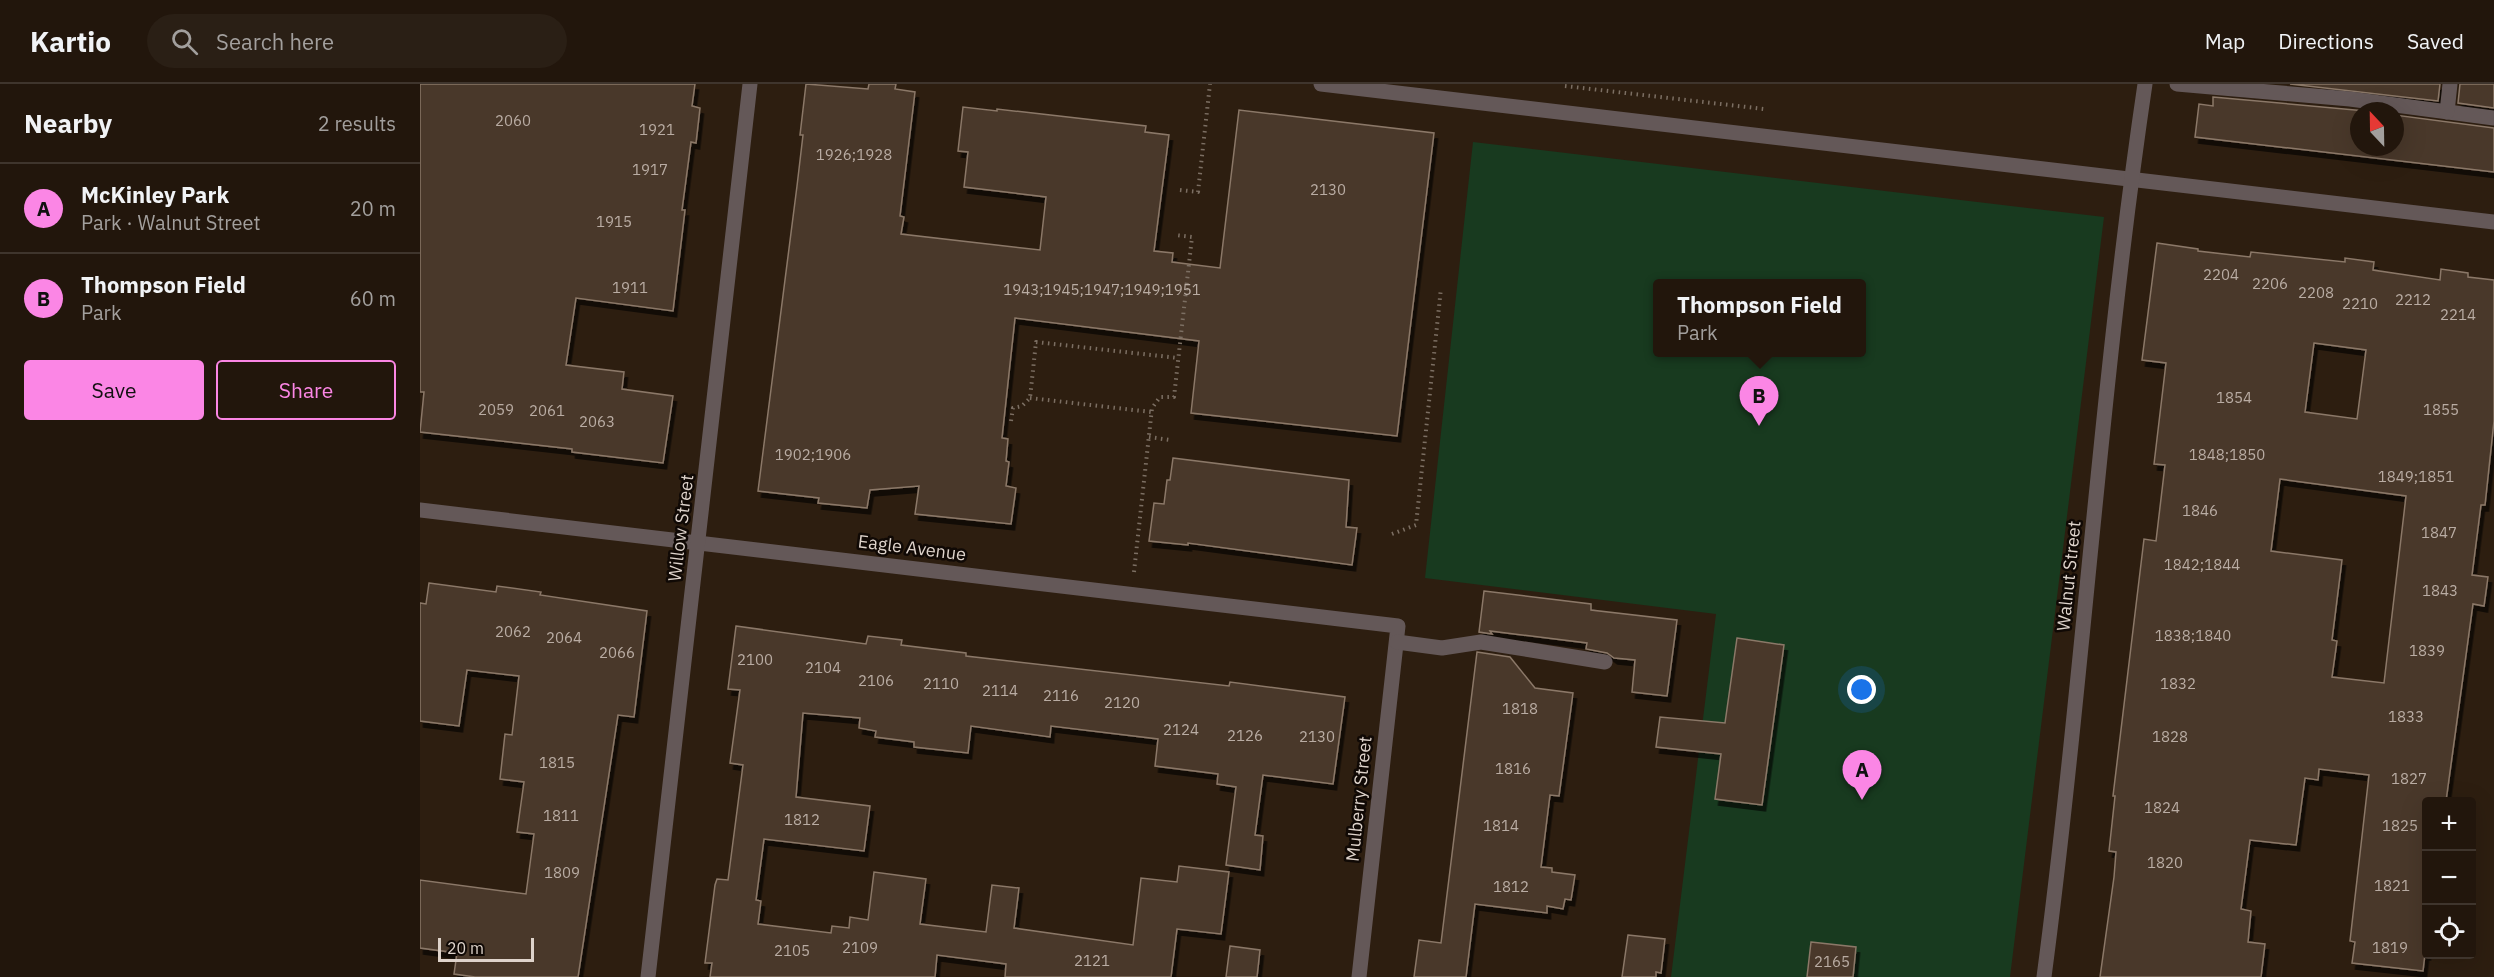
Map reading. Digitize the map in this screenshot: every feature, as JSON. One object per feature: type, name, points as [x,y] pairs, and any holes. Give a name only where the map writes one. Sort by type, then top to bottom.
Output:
[{"type":"street","name":"Willow Street","points":[[648,977],[750,84]]},
{"type":"street","points":[[1321,84],[2494,222]]},
{"type":"street","name":"Walnut Street","points":[[2044,977],[2059,866],[2132,179],[2145,84]]},
{"type":"street","points":[[2177,84],[2351,91],[2447,112],[2494,118]]},
{"type":"street","points":[[2447,112],[2450,84]]},
{"type":"street","name":"Eagle Avenue","points":[[420,510],[1398,626]]},
{"type":"street","name":"Mulberry Street","points":[[1359,977],[1398,626]]},
{"type":"street","points":[[1396,642],[1442,648],[1482,642],[1605,662]]},
{"type":"path","points":[[1180,190],[1198,192],[1210,84]]},
{"type":"path","points":[[1132,594],[1151,412],[1160,398],[1174,397],[1192,237],[1175,235]]},
{"type":"path","points":[[1392,534],[1416,525],[1441,288]]},
{"type":"path","points":[[1011,421],[1013,408],[1022,406],[1030,398],[1036,342],[1178,358]]},
{"type":"path","points":[[1030,398],[1151,412]]},
{"type":"path","points":[[1149,437],[1170,440]]},
{"type":"green space","points":[[1473,142],[2104,217],[2010,977],[1671,977],[1716,614],[1425,578]]},
{"type":"building","points":[[420,84],[695,84],[692,106],[700,108],[696,143],[691,142],[673,311],[576,298],[566,365],[624,372],[622,389],[673,396],[663,463],[572,452],[572,449],[420,432],[424,392],[420,392]]},
{"type":"building","points":[[806,84],[868,89],[869,84],[896,84],[895,89],[915,92],[900,216],[904,217],[901,234],[1040,250],[1046,197],[964,187],[968,152],[958,151],[963,107],[1146,126],[1145,132],[1169,135],[1154,251],[1173,253],[1172,262],[1220,268],[1239,110],[1434,133],[1397,436],[1191,413],[1199,341],[1015,318],[1002,438],[1008,439],[1006,461],[1009,462],[1006,486],[1016,488],[1011,524],[915,514],[919,486],[870,490],[867,508],[818,503],[819,498],[758,491],[797,186]]},
{"type":"building","points":[[2290,84],[2440,84],[2438,101]]},
{"type":"building","points":[[2460,84],[2494,84],[2494,108],[2458,103]]},
{"type":"building","points":[[2213,97],[2350,110],[2350,155],[2195,137],[2199,104],[2213,106]]},
{"type":"building","points":[[2404,116],[2494,128],[2494,172],[2357,156],[2404,156]]},
{"type":"building","points":[[2157,243],[2198,249],[2198,251],[2250,257],[2251,252],[2345,262],[2345,258],[2374,262],[2373,270],[2440,280],[2441,269],[2468,273],[2468,277],[2494,280],[2494,421],[2485,505],[2481,505],[2472,575],[2488,577],[2484,606],[2473,604],[2447,797],[2422,797],[2423,971],[2352,963],[2355,942],[2350,941],[2369,775],[2319,769],[2318,780],[2305,778],[2296,845],[2250,840],[2241,909],[2251,911],[2248,942],[2265,944],[2261,977],[2100,977],[2116,852],[2109,851],[2115,796],[2113,796],[2144,539],[2156,541],[2165,465],[2154,464],[2166,363],[2142,360]],"holes":[[[2314,343],[2366,350],[2357,419],[2305,412]],[[2280,479],[2406,496],[2384,683],[2332,677],[2337,641],[2332,640],[2342,560],[2271,551]]]},
{"type":"building","points":[[1173,458],[1349,480],[1346,527],[1357,528],[1352,565],[1188,543],[1188,545],[1149,541],[1154,503],[1164,504]]},
{"type":"building","points":[[429,583],[496,592],[497,586],[541,592],[540,595],[647,611],[634,717],[618,715],[578,977],[475,977],[454,974],[457,953],[420,948],[420,880],[526,894],[534,834],[517,832],[524,782],[500,779],[505,734],[512,735],[519,676],[467,670],[459,726],[420,721],[420,603],[426,604]]},
{"type":"building","points":[[1484,591],[1591,604],[1591,610],[1677,620],[1667,696],[1632,692],[1635,660],[1614,658],[1607,653],[1586,649],[1587,643],[1490,631],[1492,634],[1479,632]]},
{"type":"building","points":[[736,626],[866,644],[868,636],[902,640],[901,645],[966,653],[966,656],[1229,686],[1230,682],[1345,697],[1333,784],[1263,775],[1255,835],[1263,836],[1260,870],[1226,865],[1236,787],[1217,784],[1218,774],[1155,766],[1158,739],[1051,726],[1050,737],[971,726],[968,753],[914,747],[914,742],[875,737],[876,731],[859,728],[860,718],[803,713],[796,797],[870,806],[864,851],[764,839],[756,900],[761,901],[758,924],[831,933],[832,926],[849,928],[850,917],[868,920],[874,872],[926,879],[920,924],[986,932],[992,885],[1019,888],[1014,928],[1133,945],[1141,878],[1177,882],[1179,866],[1229,872],[1221,934],[1177,929],[1171,977],[1005,977],[1006,964],[937,955],[935,977],[710,977],[712,963],[705,963],[715,885],[717,879],[728,880],[743,765],[730,763],[740,690],[728,689]]},
{"type":"building","points":[[1737,638],[1784,645],[1762,805],[1715,799],[1721,754],[1656,747],[1660,717],[1725,723]]},
{"type":"building","points":[[1477,652],[1510,657],[1535,688],[1573,693],[1559,796],[1550,795],[1541,867],[1552,868],[1552,872],[1575,875],[1571,900],[1565,899],[1563,909],[1547,906],[1547,913],[1475,904],[1466,977],[1414,977],[1419,940],[1441,943]]},
{"type":"building","points":[[1628,935],[1665,939],[1661,973],[1656,972],[1656,977],[1622,977]]},
{"type":"building","points":[[1811,942],[1856,947],[1853,977],[1807,977]]},
{"type":"building","points":[[1230,946],[1260,950],[1257,977],[1226,977]]},
{"type":"place","name":"Thompson Field","points":[[1759,426]]},
{"type":"place","name":"McKinley Park","points":[[1862,800]]}]
